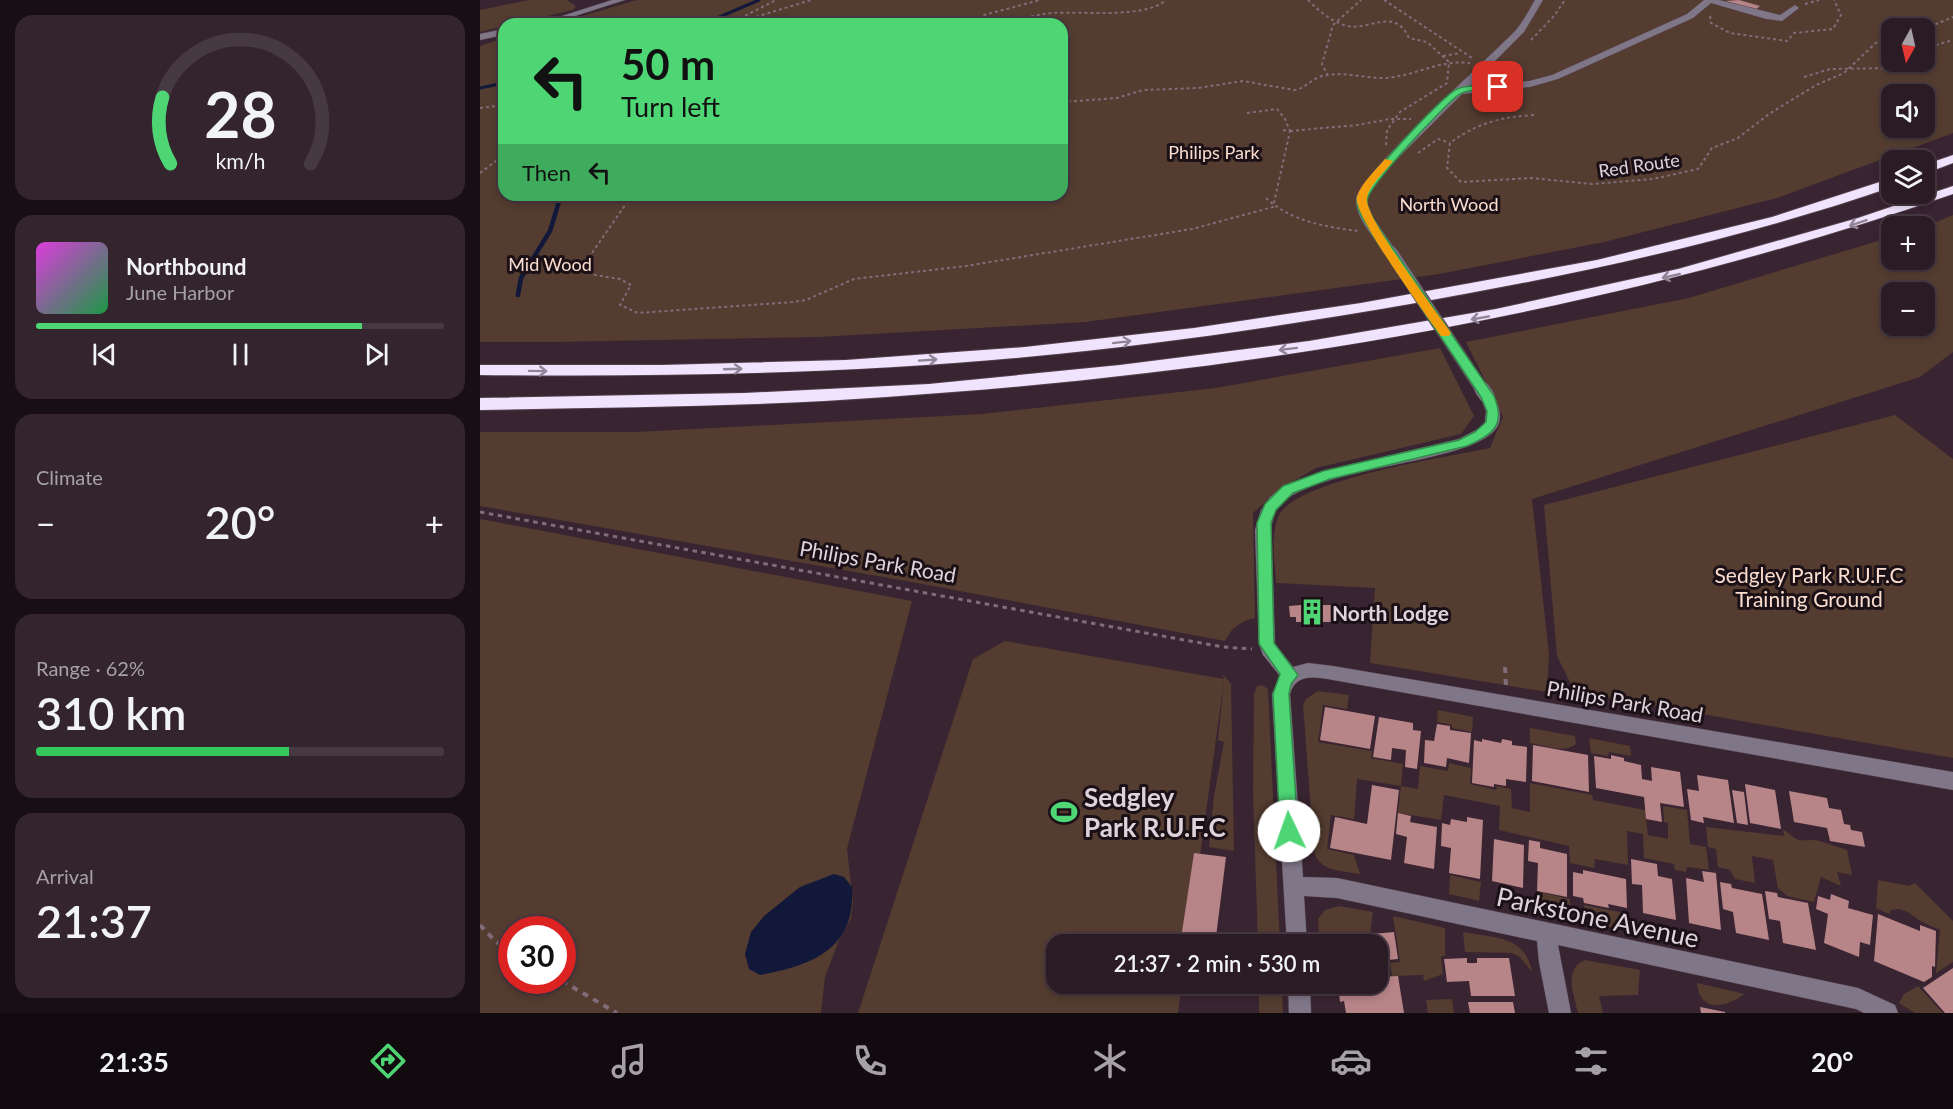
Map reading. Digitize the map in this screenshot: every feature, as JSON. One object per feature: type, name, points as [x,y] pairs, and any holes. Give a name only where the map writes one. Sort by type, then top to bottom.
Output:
[{"type":"highway","points":[[1935,166],[1953,159]]},
{"type":"highway","points":[[480,370],[617,372],[858,365],[972,357],[1151,338],[1371,306],[1580,268],[1637,256],[1770,220],[1881,185]]},
{"type":"highway","points":[[480,404],[696,401],[970,386],[1134,369],[1315,346],[1485,317],[1682,274],[1838,230],[1953,190]]},
{"type":"street","points":[[561,18],[621,0]]},
{"type":"street","points":[[1296,934],[1281,694],[1284,681],[1290,675],[1269,650],[1265,618],[1263,530],[1266,514],[1275,501],[1288,490],[1328,475],[1463,443],[1480,435],[1492,423],[1494,411],[1487,396],[1377,234],[1364,210],[1361,199],[1367,187],[1393,157],[1484,64],[1521,30],[1539,0]]},
{"type":"street","points":[[1459,91],[1530,84],[1555,77],[1690,16],[1710,0],[1769,17],[1782,18],[1796,8]]},
{"type":"street","points":[[480,37],[498,33]]},
{"type":"street","name":"Philips Park Road","points":[[1290,675],[1302,671],[1333,673],[1953,781]]},
{"type":"street","name":"Parkstone Avenue","points":[[1294,887],[1337,888],[1858,999],[1887,1013]]},
{"type":"street","points":[[1547,934],[1549,962],[1560,1013]]},
{"type":"street","points":[[1299,994],[1300,1013]]},
{"type":"path","points":[[742,18],[776,0]]},
{"type":"path","points":[[751,18],[810,0]]},
{"type":"path","points":[[981,18],[984,15],[1040,0]]},
{"type":"path","points":[[1022,18],[1054,13],[1087,14],[1156,8],[1166,0]]},
{"type":"path","points":[[1308,0],[1322,13],[1348,26],[1393,21],[1404,27],[1409,38],[1427,42],[1449,62]]},
{"type":"path","points":[[1328,76],[1322,64],[1331,32],[1336,22],[1361,0]]},
{"type":"path","points":[[1384,0],[1412,16],[1462,53],[1484,64]]},
{"type":"path","points":[[1935,24],[1953,16]]},
{"type":"path","points":[[1935,45],[1953,39]]},
{"type":"path","name":"Red Route","points":[[1450,143],[1447,168],[1461,182],[1531,178],[1592,184],[1653,179],[1698,169],[1712,148],[1738,138],[1769,114],[1816,85],[1844,74],[1881,40]]},
{"type":"path","points":[[1442,56],[1462,53]]},
{"type":"path","points":[[1068,102],[1117,98],[1143,90],[1198,88],[1243,81],[1294,90],[1302,89],[1306,83],[1319,77],[1346,73],[1387,79],[1449,62],[1484,64]]},
{"type":"path","points":[[1449,62],[1447,83],[1400,112],[1387,130],[1386,151],[1404,164],[1438,139],[1450,143],[1469,128],[1493,118],[1534,115]]},
{"type":"path","points":[[1804,77],[1830,69],[1881,69]]},
{"type":"path","points":[[480,108],[498,106]]},
{"type":"path","points":[[1247,113],[1277,109],[1285,119],[1290,131],[1273,207]]},
{"type":"path","points":[[1283,131],[1357,125],[1395,118],[1431,119]]},
{"type":"path","points":[[480,173],[498,160]]},
{"type":"path","points":[[1266,198],[1273,207],[1293,216],[1343,230],[1377,234]]},
{"type":"path","points":[[628,201],[585,263],[595,275],[639,285]]},
{"type":"path","points":[[631,285],[620,305],[638,313],[793,302],[806,300],[854,279],[966,266],[1192,229],[1273,207]]},
{"type":"path","name":"Philips Park Road","points":[[480,512],[1223,647],[1269,650]]},
{"type":"path","points":[[480,925],[498,943]]},
{"type":"path","points":[[576,989],[616,1013]]},
{"type":"green space","points":[[528,0],[567,0],[576,6],[573,10],[539,18],[498,18],[498,28],[480,32],[480,10]]},
{"type":"green space","name":"Philips Park","points":[[637,0],[1953,0],[1953,133],[1907,150],[1881,150],[1881,160],[1777,198],[1604,242],[1439,274],[1085,322],[818,337],[480,342],[480,46],[498,40],[498,201],[1068,201],[1068,18],[576,18]]},
{"type":"green space","points":[[1953,215],[1953,352],[1920,377],[1532,499],[1549,654],[1547,692],[1370,663],[1375,588],[1276,583],[1274,549],[1276,523],[1279,515],[1292,502],[1343,480],[1376,471],[1490,448],[1503,417],[1466,342],[1689,298],[1881,240],[1881,270],[1935,270],[1935,223]]},
{"type":"green space","points":[[1440,348],[1474,416],[1461,434],[1316,468],[1280,489],[1253,513],[1255,618],[1237,626],[1225,641],[917,583],[480,506],[480,432],[636,432],[982,414],[1216,388]]},
{"type":"green space","name":"Sedgley Park R.U.F.C Training Ground","points":[[1895,415],[1953,459],[1953,758],[1575,692],[1557,656],[1544,505]]},
{"type":"green space","points":[[480,519],[912,601],[847,849],[853,902],[851,919],[841,935],[825,977],[821,1013],[480,1013]]},
{"type":"green space","name":"Sedgley Park R.U.F.C","points":[[1005,641],[1224,679],[1222,673],[1231,684],[1234,851],[1209,847],[1214,796],[1224,742],[1218,740],[1224,680],[1189,934],[1046,934],[1046,994],[1181,994],[1178,1013],[858,1013],[973,659]]},
{"type":"green space","points":[[1262,685],[1268,689],[1279,934],[1258,934],[1253,792],[1254,694],[1257,686]]},
{"type":"green space","points":[[1318,691],[1349,695],[1347,709],[1323,705],[1318,742],[1372,751],[1371,758],[1403,764],[1401,786],[1357,779],[1354,819],[1331,815],[1327,849],[1354,855],[1360,874],[1339,871],[1320,863],[1314,851],[1303,705],[1306,699]]},
{"type":"green space","points":[[1438,710],[1473,717],[1472,732],[1437,722]]},
{"type":"green space","points":[[1530,728],[1575,736],[1576,744],[1560,749],[1530,743]]},
{"type":"green space","points":[[1589,738],[1630,746],[1631,756],[1609,752],[1608,756],[1591,753]]},
{"type":"green space","points":[[1449,763],[1471,768],[1470,784],[1496,790],[1497,786],[1511,789],[1512,808],[1530,812],[1530,783],[1592,795],[1593,800],[1645,810],[1648,835],[1668,839],[1668,823],[1664,822],[1663,806],[1687,810],[1690,844],[1706,847],[1709,870],[1687,867],[1686,872],[1675,870],[1674,864],[1644,858],[1643,834],[1627,831],[1628,865],[1595,859],[1594,868],[1570,863],[1569,846],[1499,830],[1500,806],[1444,795],[1441,820],[1398,813],[1401,786],[1418,789],[1420,766],[1448,771]]},
{"type":"green space","points":[[1706,827],[1784,836],[1783,829],[1797,839],[1816,840],[1835,846],[1847,850],[1852,875],[1837,872],[1841,886],[1821,877],[1814,902],[1787,896],[1778,888],[1773,860],[1752,856],[1755,883],[1735,879],[1730,870],[1718,867],[1716,849],[1708,847]]},
{"type":"green space","points":[[1450,875],[1481,882],[1479,901],[1449,894]]},
{"type":"green space","points":[[1878,880],[1909,886],[1915,883],[1953,921],[1953,962],[1936,973],[1940,930],[1920,921],[1908,912],[1899,909],[1891,910],[1889,914],[1876,908]]},
{"type":"green space","points":[[1540,892],[1570,899],[1570,919],[1540,913]]},
{"type":"green space","points":[[1584,905],[1624,913],[1625,930],[1585,922]]},
{"type":"green space","points":[[1339,906],[1373,912],[1370,934],[1319,934],[1318,919],[1325,910]]},
{"type":"green space","points":[[1393,916],[1445,928],[1445,956],[1441,956],[1443,974],[1424,981],[1423,975],[1392,976],[1390,963],[1400,962]]},
{"type":"green space","points":[[1463,932],[1506,940],[1515,945],[1523,951],[1532,972],[1520,957],[1512,953],[1465,952]]},
{"type":"green space","points":[[1585,960],[1640,970],[1638,995],[1599,996],[1603,1013],[1578,1013],[1572,976],[1578,964]]},
{"type":"green space","points":[[1697,983],[1745,994],[1722,1005],[1715,1005],[1703,999]]},
{"type":"green space","points":[[1918,986],[1943,1013],[1915,1013],[1899,1003],[1904,994]]},
{"type":"green space","points":[[1259,994],[1282,994],[1283,1013],[1259,1013]]},
{"type":"green space","points":[[1452,999],[1454,1013],[1428,1013],[1426,1000]]},
{"type":"water","points":[[834,874],[844,877],[852,887],[847,926],[838,939],[827,951],[797,966],[760,975],[749,969],[745,954],[751,932],[764,916],[800,887]]},
{"type":"building","points":[[1739,0],[1760,6],[1755,10],[1725,1]]},
{"type":"building","name":"North Lodge","points":[[1334,605],[1336,622],[1296,622],[1296,617],[1290,617],[1289,606]]},
{"type":"building","points":[[1325,707],[1375,716],[1370,749],[1320,740]]},
{"type":"building","points":[[1379,717],[1413,723],[1413,730],[1421,731],[1417,769],[1405,767],[1406,750],[1392,748],[1391,760],[1373,757]]},
{"type":"building","points":[[1437,724],[1450,726],[1450,730],[1471,733],[1469,763],[1447,758],[1446,767],[1424,763],[1425,740],[1434,741]]},
{"type":"building","points":[[1482,739],[1501,743],[1502,739],[1512,741],[1512,745],[1527,747],[1526,782],[1506,779],[1506,786],[1494,784],[1494,787],[1472,783],[1474,740],[1482,742]]},
{"type":"building","points":[[1533,745],[1588,755],[1589,792],[1532,781]]},
{"type":"building","points":[[1611,755],[1641,765],[1642,779],[1652,781],[1651,767],[1680,772],[1684,807],[1660,803],[1662,822],[1646,819],[1644,797],[1596,788],[1594,756],[1611,759]]},
{"type":"building","points":[[1697,775],[1728,780],[1734,823],[1703,817],[1704,823],[1691,820],[1687,789],[1699,791]]},
{"type":"building","points":[[1745,784],[1775,790],[1781,829],[1750,823]]},
{"type":"building","points":[[1372,785],[1399,790],[1391,860],[1330,848],[1335,817],[1367,824]]},
{"type":"building","points":[[1732,790],[1744,792],[1748,825],[1737,823]]},
{"type":"building","points":[[1789,791],[1827,798],[1829,808],[1841,810],[1844,824],[1850,825],[1851,830],[1862,832],[1865,847],[1830,841],[1827,828],[1794,822]]},
{"type":"building","points":[[1398,813],[1411,816],[1410,822],[1437,827],[1434,869],[1404,863],[1407,837],[1396,834]]},
{"type":"building","points":[[1467,817],[1483,820],[1480,879],[1449,873],[1451,848],[1441,846],[1442,823],[1450,825],[1451,819],[1467,822]]},
{"type":"building","points":[[1494,839],[1524,845],[1523,888],[1492,881]]},
{"type":"building","points":[[1529,840],[1540,842],[1540,848],[1567,854],[1567,897],[1537,891],[1538,863],[1528,861]]},
{"type":"building","points":[[1194,853],[1226,857],[1216,934],[1182,934]]},
{"type":"building","points":[[1631,859],[1657,864],[1658,876],[1672,879],[1676,920],[1643,913],[1642,885],[1632,884]]},
{"type":"building","points":[[1583,870],[1626,879],[1627,908],[1608,904],[1609,908],[1584,903],[1583,898],[1573,896],[1573,872],[1583,874]]},
{"type":"building","points":[[1702,871],[1716,873],[1721,930],[1689,923],[1686,878],[1704,882]]},
{"type":"building","points":[[1720,882],[1731,884],[1732,888],[1762,894],[1769,940],[1736,933],[1733,912],[1723,909]]},
{"type":"building","points":[[1765,891],[1777,893],[1778,897],[1808,903],[1816,950],[1783,943],[1780,921],[1769,919]]},
{"type":"building","points":[[1831,894],[1849,901],[1848,908],[1873,915],[1870,945],[1860,942],[1859,957],[1824,943],[1828,914],[1816,909],[1818,896],[1830,900]]},
{"type":"building","points":[[1878,914],[1920,931],[1920,925],[1936,931],[1935,967],[1932,966],[1932,977],[1924,982],[1874,961]]},
{"type":"building","points":[[1394,932],[1398,959],[1388,960],[1388,934],[1372,934]]},
{"type":"building","points":[[1467,958],[1467,963],[1477,963],[1477,958],[1509,958],[1515,996],[1471,996],[1469,981],[1447,982],[1444,959]]},
{"type":"building","points":[[1953,968],[1953,1013],[1945,1013],[1923,988]]},
{"type":"building","points":[[1388,976],[1398,976],[1404,1013],[1346,1013],[1344,1001],[1340,1002],[1339,994],[1388,994]]},
{"type":"building","points":[[1468,1002],[1513,1002],[1515,1013],[1470,1013]]},
{"type":"building","points":[[1700,1007],[1725,1012],[1725,1013],[1701,1013]]},
{"type":"waterway","points":[[717,18],[759,0]]},
{"type":"waterway","points":[[480,88],[498,84]]},
{"type":"waterway","points":[[518,295],[521,278],[550,231],[559,201]]},
{"type":"slow traffic","points":[[1388,161],[1367,187],[1361,199],[1364,210],[1377,234],[1445,333]]},
{"type":"place","name":"North Lodge","points":[[1312,612]]},
{"type":"place","name":"Sedgley Park R.U.F.C","points":[[1064,812]]},
{"type":"route","points":[[1289,831],[1281,694],[1284,681],[1290,675],[1269,650],[1267,644],[1263,530],[1266,514],[1275,501],[1288,490],[1328,475],[1463,443],[1480,435],[1492,423],[1494,411],[1487,396],[1377,234],[1364,210],[1361,199],[1367,187],[1385,165],[1459,91],[1498,87]]},
{"type":"park label","name":"North Wood","points":[[1449,204]]},
{"type":"park label","name":"Mid Wood","points":[[550,264]]}]
